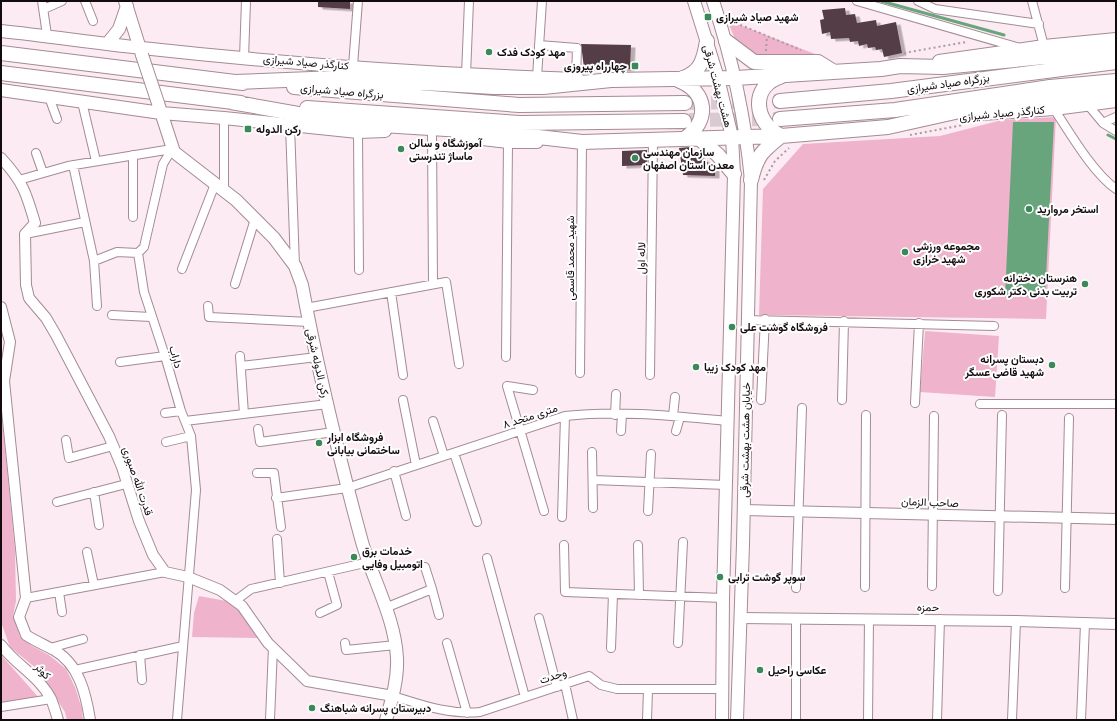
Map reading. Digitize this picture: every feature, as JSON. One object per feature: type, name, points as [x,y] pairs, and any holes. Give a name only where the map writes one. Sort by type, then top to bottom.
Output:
[{"type":"highway","points":[[677,80],[690,76],[698,70],[705,55],[707,41]]},
{"type":"highway","points":[[726,41],[754,62],[818,62],[834,72]]},
{"type":"highway","points":[[235,82],[337,78],[494,87],[542,86],[611,80],[736,78],[881,70],[899,60],[943,67],[1116,50]]},
{"type":"highway","name":"بزرگراه صیاد شیرازی","points":[[1,54],[235,82],[519,105],[685,104]]},
{"type":"highway","name":"بزرگراه صیاد شیرازی","points":[[780,101],[891,91],[1116,62]]},
{"type":"highway","name":"بزرگراه صیاد شیرازی","points":[[1,73],[231,102],[520,123],[684,121]]},
{"type":"highway","points":[[782,136],[772,131],[764,124],[760,114],[759,104],[761,93],[767,84],[776,78],[786,75]]},
{"type":"highway","points":[[677,80],[687,84],[696,91],[701,101],[702,112],[700,124],[693,133],[684,139]]},
{"type":"highway","name":"بزرگراه صیاد شیرازی","points":[[780,119],[895,110],[1050,87],[1116,81]]},
{"type":"highway","points":[[231,102],[349,123],[495,132],[582,142],[782,136],[888,127],[982,106],[1116,93]]},
{"type":"highway","points":[[757,180],[758,157],[782,136]]},
{"type":"highway","points":[[700,139],[718,155],[734,174]]},
{"type":"main road","name":"هشت بهشت شرقی","points":[[694,1],[718,78],[732,137],[734,174]]},
{"type":"main road","name":"هشت بهشت شرقی","points":[[713,1],[736,78],[747,137]]},
{"type":"main road","points":[[107,44],[119,29],[127,3]]},
{"type":"main road","name":"رکن الدوله شرقی","points":[[127,3],[172,148],[185,162],[220,188],[274,238],[295,266],[302,285],[347,488],[369,562],[386,608],[396,645],[396,678],[393,696],[386,720]]},
{"type":"main road","name":"کنارگذر صیاد شیرازی","points":[[1,31],[47,35],[107,44],[141,52],[244,58],[466,75],[611,80]]},
{"type":"main road","points":[[899,60],[1116,39]]},
{"type":"main road","points":[[1,90],[82,102],[159,108],[224,118],[358,132],[392,131],[432,133],[508,142],[582,142]]},
{"type":"main road","name":"کنارگذر صیاد شیرازی","points":[[888,127],[982,113],[1054,109],[1116,101]]},
{"type":"main road","name":"خیابان هشت بهشت شرقی","points":[[737,720],[744,510],[748,320],[757,180],[747,137]]},
{"type":"main road","name":"خیابان هشت بهشت شرقی","points":[[722,720],[724,542],[734,174]]},
{"type":"main road","points":[[724,542],[743,544]]},
{"type":"street","points":[[47,35],[43,5],[62,1]]},
{"type":"street","points":[[85,1],[93,21]]},
{"type":"street","points":[[244,58],[246,1]]},
{"type":"street","points":[[353,66],[358,1]]},
{"type":"street","points":[[466,75],[469,1]]},
{"type":"street","points":[[537,77],[542,1]]},
{"type":"street","points":[[857,1],[1025,49]]},
{"type":"street","points":[[918,1],[935,9],[1039,24]]},
{"type":"street","points":[[1032,1],[1044,46]]},
{"type":"street","points":[[539,45],[577,48],[576,79]]},
{"type":"street","points":[[49,97],[57,119]]},
{"type":"street","points":[[82,102],[96,161]]},
{"type":"street","points":[[1088,105],[1103,123],[1116,131]]},
{"type":"street","points":[[1054,109],[1107,183],[1116,189]]},
{"type":"street","points":[[1103,123],[1116,117]]},
{"type":"street","points":[[182,269],[220,188],[224,118]]},
{"type":"street","points":[[290,124],[295,266]]},
{"type":"street","points":[[358,132],[359,270]]},
{"type":"street","points":[[432,133],[433,284]]},
{"type":"street","name":"لاله اول","points":[[650,375],[653,140]]},
{"type":"street","points":[[506,357],[508,142]]},
{"type":"street","name":"شهید محمد قاسمی","points":[[580,373],[582,142]]},
{"type":"street","points":[[19,180],[73,165],[172,148]]},
{"type":"street","points":[[94,261],[117,252],[138,253],[144,247],[163,164],[172,148]]},
{"type":"street","points":[[36,153],[43,173]]},
{"type":"street","points":[[133,155],[133,217]]},
{"type":"street","name":"قدرت الله صبوری","points":[[1,158],[19,180],[26,192],[35,223],[25,234],[26,285],[29,298],[46,318],[56,335],[113,446],[135,511],[153,555],[165,572]]},
{"type":"street","points":[[73,165],[94,261],[97,306]]},
{"type":"street","points":[[235,284],[255,219]]},
{"type":"street","points":[[25,234],[85,222]]},
{"type":"street","name":"داراب","points":[[138,253],[144,292],[151,317],[166,356],[181,411],[191,436],[196,490],[177,720]]},
{"type":"street","points":[[306,308],[446,282],[459,364]]},
{"type":"street","points":[[391,292],[403,376]]},
{"type":"street","points":[[208,306],[209,317],[309,322]]},
{"type":"street","points":[[1,307],[10,342],[4,381],[26,598],[19,617],[26,635],[55,650],[75,670],[86,695],[90,720]]},
{"type":"street","points":[[112,315],[151,317]]},
{"type":"street","points":[[748,320],[765,319],[994,326]]},
{"type":"street","points":[[761,400],[765,319]]},
{"type":"street","points":[[842,400],[844,321]]},
{"type":"street","points":[[915,403],[919,324]]},
{"type":"street","points":[[120,362],[166,356]]},
{"type":"street","points":[[240,356],[244,414]]},
{"type":"street","points":[[241,366],[317,357]]},
{"type":"street","points":[[533,390],[507,386],[519,431],[544,511]]},
{"type":"street","points":[[616,394],[621,431]]},
{"type":"street","points":[[675,397],[676,431]]},
{"type":"street","points":[[403,400],[416,465]]},
{"type":"street","points":[[185,421],[328,404]]},
{"type":"street","points":[[980,404],[1116,404]]},
{"type":"street","points":[[796,588],[802,408]]},
{"type":"street","points":[[165,413],[181,411]]},
{"type":"street","name":"۸ متری متحد","points":[[276,498],[347,488],[565,416],[589,413],[650,414],[727,421]]},
{"type":"street","points":[[865,587],[866,415]]},
{"type":"street","points":[[998,591],[1001,516],[1002,415]]},
{"type":"street","points":[[562,517],[565,416]]},
{"type":"street","points":[[932,586],[934,416]]},
{"type":"street","points":[[1066,588],[1069,418]]},
{"type":"street","points":[[433,421],[444,456]]},
{"type":"street","points":[[258,429],[260,442],[334,432]]},
{"type":"street","points":[[166,442],[191,436]]},
{"type":"street","points":[[66,440],[69,458],[113,446]]},
{"type":"street","points":[[592,452],[593,508]]},
{"type":"street","points":[[454,453],[477,522]]},
{"type":"street","points":[[648,511],[651,454]]},
{"type":"street","points":[[257,472],[274,472],[276,498],[281,527]]},
{"type":"street","points":[[394,472],[406,516]]},
{"type":"street","points":[[593,480],[726,486]]},
{"type":"street","points":[[57,502],[126,484]]},
{"type":"street","points":[[94,492],[99,525]]},
{"type":"street","name":"صاحب الزمان","points":[[744,510],[1116,519]]},
{"type":"street","points":[[277,539],[280,583]]},
{"type":"street","points":[[678,643],[683,542]]},
{"type":"street","points":[[564,545],[565,592],[723,598]]},
{"type":"street","points":[[638,545],[639,595]]},
{"type":"street","points":[[87,552],[94,585]]},
{"type":"street","points":[[486,558],[525,697]]},
{"type":"street","points":[[235,601],[251,590],[369,562]]},
{"type":"street","points":[[425,567],[439,615]]},
{"type":"street","points":[[26,598],[165,572],[188,577],[220,590],[242,606],[272,647],[307,681],[393,696]]},
{"type":"street","points":[[320,613],[337,605],[328,572]]},
{"type":"street","points":[[386,608],[432,589]]},
{"type":"street","points":[[59,592],[62,612]]},
{"type":"street","points":[[611,648],[613,594]]},
{"type":"street","points":[[539,618],[573,720]]},
{"type":"street","name":"حمزه","points":[[740,618],[1016,620],[1085,624],[1116,624]]},
{"type":"street","points":[[796,618],[796,720]]},
{"type":"street","points":[[868,720],[869,619]]},
{"type":"street","points":[[937,720],[940,620]]},
{"type":"street","points":[[1012,720],[1016,620]]},
{"type":"street","points":[[1081,720],[1085,624]]},
{"type":"street","points":[[50,648],[83,639]]},
{"type":"street","points":[[345,643],[346,650],[396,645]]},
{"type":"street","points":[[447,643],[467,713]]},
{"type":"street","name":"کوثر","points":[[1,645],[11,658],[31,675],[51,699],[58,720]]},
{"type":"street","points":[[75,670],[183,646]]},
{"type":"street","points":[[270,720],[272,647]]},
{"type":"street","points":[[140,655],[142,680]]},
{"type":"street","name":"وحدت","points":[[393,696],[441,711],[467,713],[481,716],[525,697],[588,676],[601,685],[617,689],[722,689]]},
{"type":"street","points":[[647,720],[648,689]]},
{"type":"street","points":[[1,707],[51,699]]},
{"type":"street","points":[[441,711],[441,720]]},
{"type":"path","points":[[732,26],[730,21],[802,50]]},
{"type":"path","points":[[765,59],[767,36]]},
{"type":"path","points":[[899,60],[986,38]]},
{"type":"path","points":[[906,136],[970,123]]},
{"type":"path","points":[[757,180],[791,147]]},
{"type":"shaded area","points":[[727,20],[828,59],[757,59],[737,44]]},
{"type":"shaded area","name":"مجموعه ورزشی شهید خرازی","points":[[1056,117],[1046,319],[759,315],[763,189],[803,144],[940,136],[1002,120]]},
{"type":"shaded area","name":"استخر مروارید","points":[[1013,122],[1054,122],[1045,296],[1005,297]]},
{"type":"shaded area","points":[[925,331],[999,336],[995,397],[920,392]]},
{"type":"shaded area","points":[[1,409],[15,551],[16,601],[13,616],[20,637],[32,646],[49,655],[66,669],[75,687],[82,709],[83,720],[67,720],[65,712],[37,669],[10,647],[1,622]]},
{"type":"shaded area","points":[[199,596],[232,602],[254,629],[258,638],[192,637],[194,613]]},
{"type":"shaded area","points":[[1,655],[40,699],[1,705]]},
{"type":"building","points":[[318,1],[350,1],[350,9],[318,7]]},
{"type":"building","points":[[845,8],[846,15],[855,14],[857,23],[876,20],[877,26],[896,22],[902,53],[884,57],[882,49],[876,50],[875,47],[868,48],[867,44],[859,46],[858,41],[850,42],[849,38],[831,39],[830,32],[822,34],[820,20],[824,19],[822,10]]},
{"type":"building","points":[[581,44],[631,45],[630,69],[584,68]]},
{"type":"building","points":[[690,147],[715,169],[715,176],[683,175],[679,148]]},
{"type":"building","name":"سازمان مهندسی معدن استان اصفهان","points":[[647,150],[647,165],[622,166],[622,151]]},
{"type":"waterway","points":[[881,1],[1004,35]]},
{"type":"waterway","points":[[1108,135],[1116,139]]},
{"type":"tunnel","points":[[690,103],[780,101]]},
{"type":"tunnel","points":[[689,120],[780,119]]},
{"type":"place","name":"شهید صیاد شیرازی","points":[[708,17]]},
{"type":"place","name":"مهد کودک فدک","points":[[489,52]]},
{"type":"place","name":"چهارراه پیروزی","points":[[635,66]]},
{"type":"place","name":"رکن الدوله","points":[[248,129]]},
{"type":"place","name":"آموزشگاه و سالن ماساژ تندرستی","points":[[401,149]]},
{"type":"place","name":"سازمان مهندسی معدن استان اصفهان","points":[[635,158]]},
{"type":"place","name":"استخر مروارید","points":[[1029,209]]},
{"type":"place","name":"مجموعه ورزشی شهید خرازی","points":[[905,252]]},
{"type":"place","name":"هنرستان دخترانه تربیت بدنی دکتر شکوری","points":[[1085,284]]},
{"type":"place","name":"فروشگاه گوشت علی","points":[[732,327]]},
{"type":"place","name":"دبستان پسرانه شهید قاضی عسگر","points":[[1052,365]]},
{"type":"place","name":"مهد کودک زیبا","points":[[696,367]]},
{"type":"place","name":"فروشگاه ابزار ساختمانی بیابانی","points":[[319,443]]},
{"type":"place","name":"خدمات برق اتومبیل وفایی","points":[[354,557]]},
{"type":"place","name":"سوپر گوشت ترابی","points":[[720,577]]},
{"type":"place","name":"عکاسی راحیل","points":[[760,670]]},
{"type":"place","name":"دبیرستان پسرانه شباهنگ","points":[[312,708]]}]
